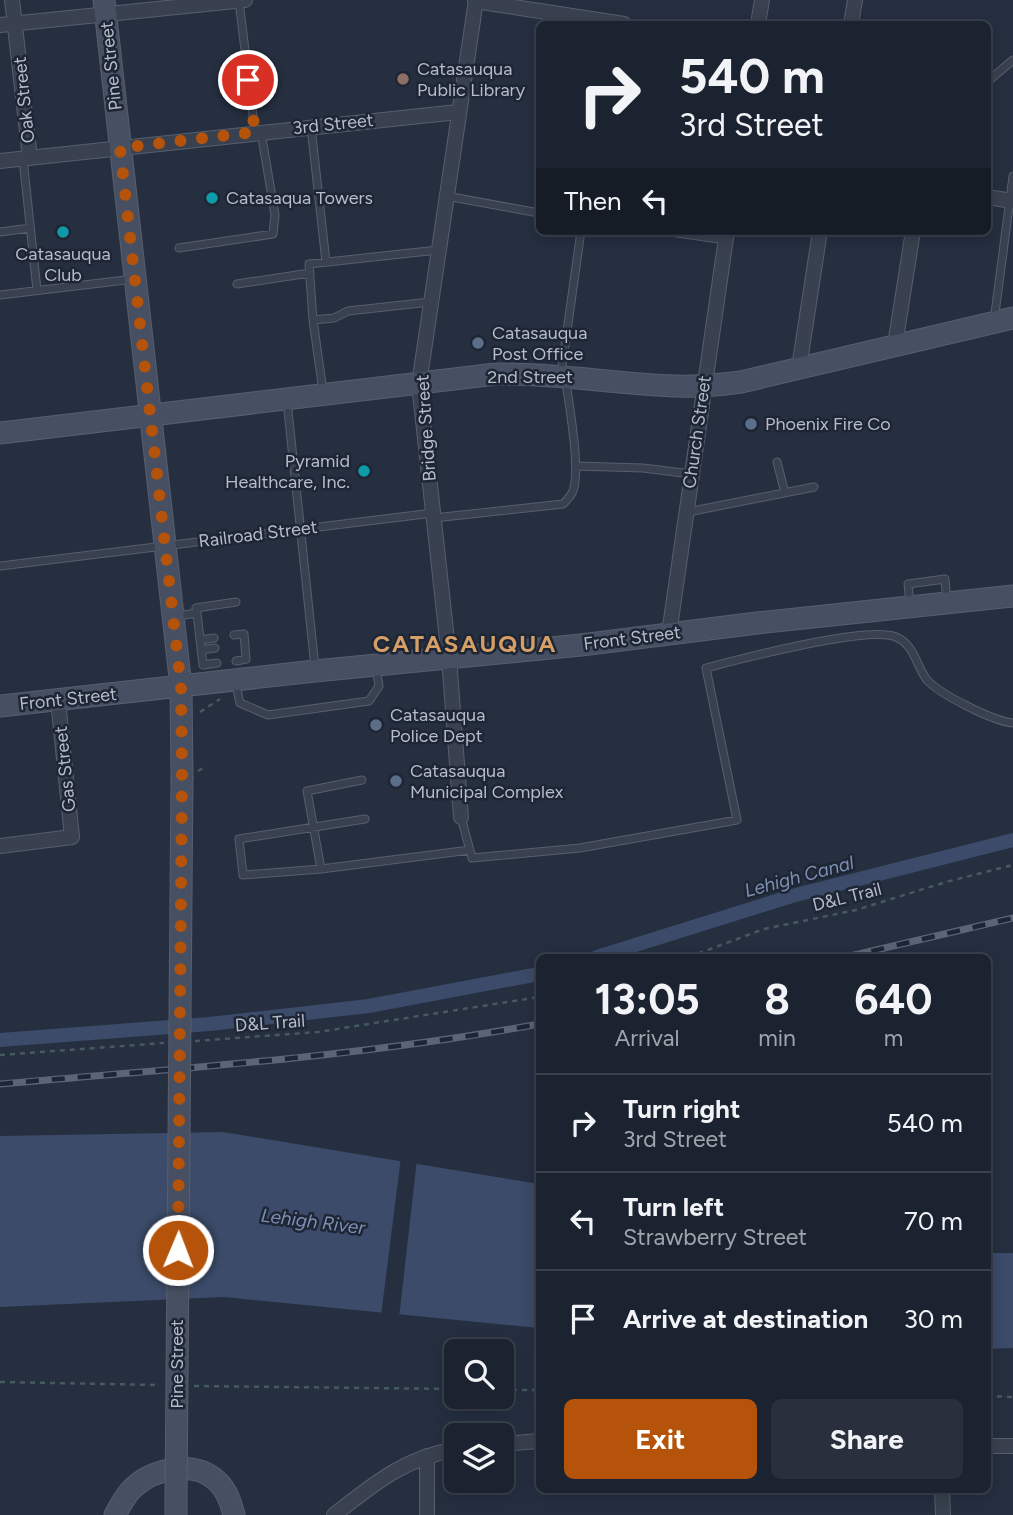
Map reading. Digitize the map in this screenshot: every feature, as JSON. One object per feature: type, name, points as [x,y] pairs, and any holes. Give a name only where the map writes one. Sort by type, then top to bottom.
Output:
[{"type":"main road","name":"Pine Street","points":[[104,6],[181,687],[176,1508]]},
{"type":"main road","name":"2nd Street","points":[[0,433],[496,374],[563,375],[655,385],[703,386],[741,382],[1003,321]]},
{"type":"main road","name":"Front Street","points":[[0,706],[181,687],[241,670],[315,671],[1013,596]]},
{"type":"main road","points":[[115,1515],[131,1489],[164,1469],[202,1472],[217,1481],[229,1496],[234,1515]]},
{"type":"street","name":"Oak Street","points":[[12,0],[7,24],[27,159]]},
{"type":"street","points":[[7,24],[104,6],[245,0]]},
{"type":"street","points":[[758,21],[762,0]]},
{"type":"street","points":[[852,21],[855,0]]},
{"type":"street","points":[[475,1],[598,21]]},
{"type":"street","name":"Bridge Street","points":[[461,817],[449,658],[419,384],[475,1]]},
{"type":"street","name":"3rd Street","points":[[0,161],[458,112]]},
{"type":"street","points":[[991,198],[1011,201]]},
{"type":"street","name":"Church Street","points":[[669,634],[726,235]]},
{"type":"street","points":[[799,368],[819,235]]},
{"type":"street","points":[[895,345],[912,235]]},
{"type":"street","name":"Gas Street","points":[[0,846],[72,837],[58,700]]},
{"type":"street","points":[[514,1443],[536,1441]]},
{"type":"street","points":[[991,1446],[1013,1446]]},
{"type":"street","points":[[334,1515],[393,1470],[444,1452]]},
{"type":"street","points":[[427,1456],[427,1515]]},
{"type":"street","points":[[942,1493],[943,1515]]},
{"type":"lane","points":[[178,248],[273,234],[275,215],[258,132],[239,0]]},
{"type":"lane","points":[[991,79],[1013,60]]},
{"type":"lane","points":[[310,126],[326,262]]},
{"type":"lane","points":[[27,159],[30,228],[37,290]]},
{"type":"lane","points":[[1003,321],[1013,176]]},
{"type":"lane","points":[[446,196],[536,212]]},
{"type":"lane","points":[[0,232],[30,228]]},
{"type":"lane","points":[[580,235],[563,375],[576,466],[643,468],[691,474]]},
{"type":"lane","points":[[323,396],[309,264],[438,250]]},
{"type":"lane","points":[[237,284],[310,273]]},
{"type":"lane","points":[[0,295],[134,279]]},
{"type":"lane","points":[[313,320],[334,318],[348,311],[430,302]]},
{"type":"lane","points":[[287,400],[315,671]]},
{"type":"lane","points":[[777,462],[785,494]]},
{"type":"lane","name":"Railroad Street","points":[[0,566],[300,528],[563,504],[574,490],[576,466]]},
{"type":"lane","points":[[686,512],[814,487]]},
{"type":"lane","points":[[217,663],[203,665],[196,607],[236,602]]},
{"type":"lane","points":[[173,616],[197,613]]},
{"type":"lane","points":[[234,635],[244,634],[245,645],[240,703],[268,715],[369,701],[379,686],[376,665]]},
{"type":"lane","points":[[461,817],[472,858],[580,848],[737,820],[706,667],[786,648],[868,635],[896,637],[912,650],[927,679],[948,696],[1013,723]]},
{"type":"lane","points":[[200,640],[214,638]]},
{"type":"lane","points":[[235,646],[245,645]]},
{"type":"lane","points":[[177,659],[215,648]]},
{"type":"lane","points":[[321,869],[307,791],[362,780]]},
{"type":"lane","points":[[365,819],[239,839],[243,875],[321,869],[470,850]]},
{"type":"path","name":"D&L Trail","points":[[697,954],[764,929],[856,909],[1013,865]]},
{"type":"path","name":"D&L Trail","points":[[184,1041],[318,1032],[536,997]]},
{"type":"path","points":[[0,1055],[170,1042]]},
{"type":"path","points":[[0,1382],[170,1385]]},
{"type":"path","points":[[184,1386],[444,1389]]},
{"type":"path","points":[[514,1390],[536,1390]]},
{"type":"path","points":[[991,1396],[1013,1396]]},
{"type":"water","name":"Lehigh River","points":[[223,1132],[536,1184],[536,1328],[224,1297],[0,1307],[0,1136]]},
{"type":"water","points":[[991,1253],[1013,1253],[1013,1348],[991,1349]]},
{"type":"pier","points":[[401,1157],[417,1159],[399,1318],[381,1316]]},
{"type":"waterway","name":"Lehigh Canal","points":[[607,954],[792,896],[1013,840]]},
{"type":"waterway","points":[[0,1040],[209,1024],[369,1006],[536,975]]},
{"type":"railway","points":[[859,954],[1013,918]]},
{"type":"railway","points":[[0,1084],[338,1053],[536,1024]]},
{"type":"place","name":"Catasauqua Public Library","points":[[403,79]]},
{"type":"place","name":"Catasaqua Towers","points":[[212,198]]},
{"type":"place","name":"Catasauqua Club","points":[[63,232]]},
{"type":"place","name":"Catasauqua Post Office","points":[[478,343]]},
{"type":"place","name":"Phoenix Fire Co","points":[[751,424]]},
{"type":"place","name":"Pyramid Healthcare, Inc.","points":[[364,471]]},
{"type":"place","name":"Catasauqua Police Dept","points":[[376,725]]},
{"type":"place","name":"Catasauqua Municipal Complex","points":[[396,781]]},
{"type":"district","name":"CATASAUQUA","points":[[465,644]]},
{"type":"route","points":[[178,1250],[181,687],[120,148],[255,132],[248,80]]}]
